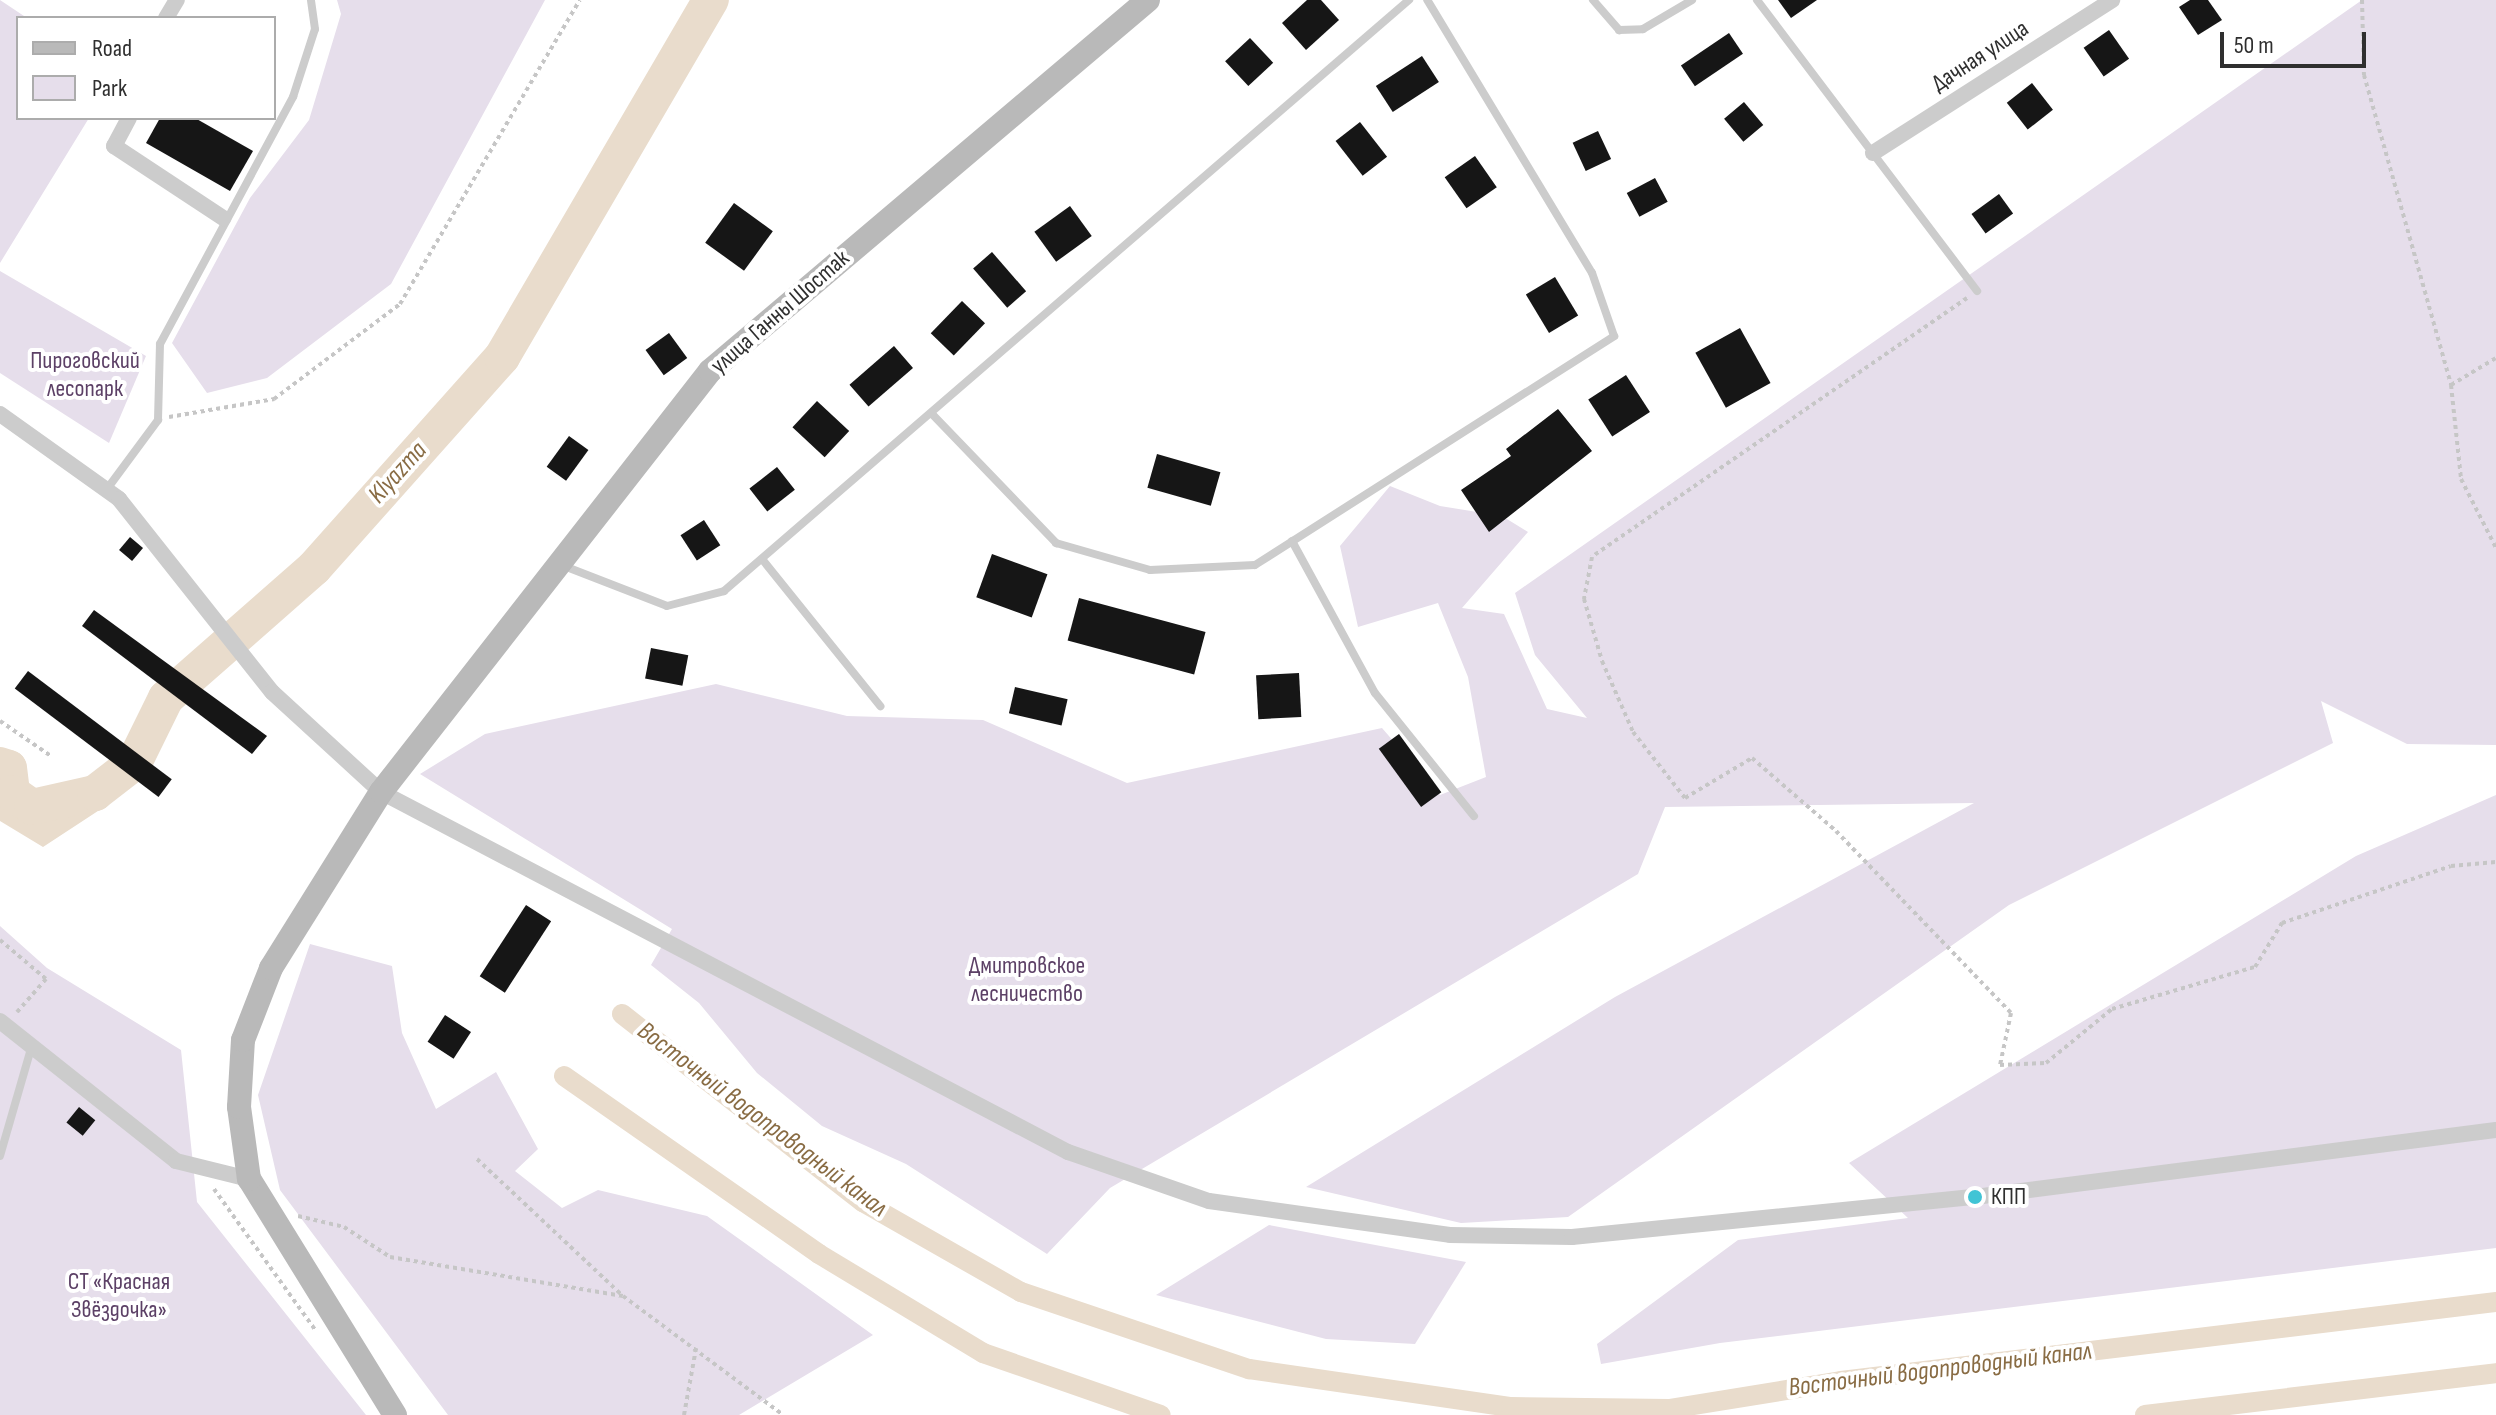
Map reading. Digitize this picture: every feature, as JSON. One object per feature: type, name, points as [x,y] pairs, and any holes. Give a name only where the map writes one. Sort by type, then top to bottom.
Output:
[{"type":"main road","name":"улица Ганны Шостак","points":[[395,1415],[261,1207],[249,1179],[239,1107],[243,1040],[271,968],[381,792],[564,566],[710,371],[1148,0]]},
{"type":"street","name":"Дачная улица","points":[[1873,153],[2112,0]]},
{"type":"street","points":[[128,120],[114,146],[223,218]]},
{"type":"street","points":[[0,414],[107,489],[272,692],[381,792],[1068,1152],[1209,1201],[1450,1235],[1572,1237],[1898,1206],[2496,1130]]},
{"type":"street","points":[[4,1022],[33,1043],[104,1107],[204,1173],[249,1179]]},
{"type":"lane","points":[[107,489],[158,420],[160,344],[223,218],[293,97],[315,29],[311,0]]},
{"type":"lane","points":[[564,566],[667,606],[724,591],[933,415],[1409,0]]},
{"type":"lane","points":[[933,415],[1056,543],[1150,570],[1255,565],[1614,336],[1592,273],[1427,0]]},
{"type":"lane","points":[[1593,0],[1619,30],[1643,29],[1692,0]]},
{"type":"lane","points":[[1757,0],[1977,291]]},
{"type":"lane","points":[[1292,541],[1375,693],[1474,816]]},
{"type":"lane","points":[[762,559],[880,706]]},
{"type":"lane","points":[[0,1156],[33,1043]]},
{"type":"path","points":[[158,420],[274,399],[400,304],[580,0]]},
{"type":"path","points":[[2362,0],[2364,75],[2451,385],[2461,479],[2496,548]]},
{"type":"path","points":[[1977,291],[1592,557],[1584,599],[1602,661],[1633,732],[1685,798],[1752,758],[1836,831],[2011,1013],[2000,1065],[2046,1063],[2112,1009],[2255,967],[2282,923],[2451,866],[2496,862]]},
{"type":"path","points":[[2451,385],[2496,358]]},
{"type":"path","points":[[0,721],[51,756]]},
{"type":"path","points":[[0,940],[46,979],[4,1022]]},
{"type":"path","points":[[477,1159],[623,1296],[783,1415]]},
{"type":"path","points":[[204,1173],[327,1345]]},
{"type":"path","points":[[261,1207],[344,1227],[390,1257],[623,1296]]},
{"type":"path","points":[[684,1415],[696,1348]]},
{"type":"green space","points":[[0,0],[24,16],[16,16],[16,120],[88,120],[0,263]]},
{"type":"green space","points":[[337,0],[545,0],[391,284],[267,378],[207,393],[172,343],[250,198],[309,120],[341,14]]},
{"type":"green space","name":"Дмитровское лесничество","points":[[2362,0],[2496,0],[2496,745],[2407,744],[2321,701],[2333,743],[2009,905],[1568,1217],[1461,1223],[1306,1187],[1615,997],[1974,803],[1665,807],[1638,874],[1110,1188],[1047,1254],[906,1164],[822,1126],[757,1073],[699,1003],[651,965],[672,929],[420,774],[485,734],[716,684],[847,716],[983,720],[1127,783],[1382,728],[1440,795],[1486,777],[1468,677],[1438,603],[1358,627],[1340,546],[1390,486],[1440,506],[1502,516],[1528,532],[1462,608],[1504,614],[1547,709],[1587,718],[1535,655],[1515,593]]},
{"type":"green space","name":"Пироговский лесопарк","points":[[0,271],[146,356],[109,443],[0,373]]},
{"type":"green space","points":[[2496,795],[2496,1248],[1720,1343],[1601,1364],[1597,1344],[1738,1240],[1908,1218],[1849,1163],[2356,856]]},
{"type":"green space","name":"СТ «Красная Звёздочка»","points":[[0,926],[47,968],[181,1050],[197,1202],[366,1415],[0,1415]]},
{"type":"green space","points":[[310,944],[392,966],[402,1033],[436,1109],[496,1072],[538,1149],[515,1171],[562,1208],[598,1190],[707,1216],[873,1335],[739,1415],[448,1415],[280,1190],[258,1095]]},
{"type":"green space","points":[[1269,1225],[1466,1262],[1415,1344],[1326,1339],[1156,1295]]},
{"type":"shaded area","points":[[0,755],[17,759],[23,791],[39,798],[91,782],[101,809],[43,847],[0,821]]},
{"type":"building","points":[[1307,0],[1321,0],[1339,20],[1306,50],[1282,23]]},
{"type":"building","points":[[1778,0],[1817,0],[1791,18]]},
{"type":"building","points":[[2190,0],[2208,0],[2222,20],[2198,35],[2179,7]]},
{"type":"building","points":[[2109,30],[2129,59],[2104,76],[2084,48]]},
{"type":"building","points":[[1729,33],[1743,54],[1695,86],[1681,65]]},
{"type":"building","points":[[1250,38],[1273,63],[1248,86],[1225,61]]},
{"type":"building","points":[[1422,56],[1439,82],[1393,112],[1376,86]]},
{"type":"building","points":[[2032,83],[2053,110],[2028,129],[2007,103]]},
{"type":"building","points":[[1744,102],[1763,125],[1743,142],[1724,119]]},
{"type":"building","points":[[159,120],[199,120],[253,151],[230,191],[146,143]]},
{"type":"building","points":[[1360,122],[1387,157],[1363,176],[1336,141]]},
{"type":"building","points":[[1598,131],[1611,159],[1586,171],[1573,143]]},
{"type":"building","points":[[1475,156],[1497,187],[1466,208],[1445,177]]},
{"type":"building","points":[[1655,178],[1668,202],[1639,217],[1627,193]]},
{"type":"building","points":[[1999,194],[2013,213],[1986,233],[1971,214]]},
{"type":"building","points":[[734,203],[773,231],[744,271],[705,243]]},
{"type":"building","points":[[1070,206],[1092,236],[1056,262],[1034,232]]},
{"type":"building","points":[[992,252],[1026,291],[1007,308],[973,268]]},
{"type":"building","points":[[1555,277],[1578,316],[1549,333],[1526,295]]},
{"type":"building","points":[[962,301],[985,323],[954,356],[931,333]]},
{"type":"building","points":[[1740,328],[1771,383],[1726,408],[1695,353]]},
{"type":"building","points":[[669,333],[687,358],[664,375],[646,350]]},
{"type":"building","points":[[894,346],[913,368],[868,407],[849,385]]},
{"type":"building","points":[[1626,375],[1650,412],[1612,436],[1588,400]]},
{"type":"building","points":[[817,401],[849,431],[825,457],[792,427]]},
{"type":"building","points":[[1558,409],[1592,451],[1489,532],[1461,490],[1511,456],[1506,449]]},
{"type":"building","points":[[569,436],[588,450],[566,481],[547,467]]},
{"type":"building","points":[[1157,454],[1220,472],[1211,506],[1147,488]]},
{"type":"building","points":[[777,467],[795,490],[767,511],[749,489]]},
{"type":"building","points":[[704,520],[720,545],[697,560],[681,535]]},
{"type":"building","points":[[130,537],[143,548],[132,561],[119,550]]},
{"type":"building","points":[[992,554],[1047,574],[1032,617],[976,597]]},
{"type":"building","points":[[1079,598],[1206,632],[1194,674],[1068,641]]},
{"type":"building","points":[[94,610],[267,736],[252,754],[82,626]]},
{"type":"building","points":[[651,648],[688,655],[682,686],[645,678]]},
{"type":"building","points":[[28,671],[172,779],[159,797],[15,689]]},
{"type":"building","points":[[1299,673],[1301,717],[1258,719],[1256,675]]},
{"type":"building","points":[[1015,687],[1068,699],[1062,725],[1009,713]]},
{"type":"building","points":[[1399,734],[1441,792],[1421,807],[1379,749]]},
{"type":"building","points":[[526,905],[551,921],[505,993],[480,976]]},
{"type":"building","points":[[445,1015],[471,1032],[454,1059],[428,1042]]},
{"type":"building","points":[[79,1107],[95,1120],[83,1136],[66,1123]]},
{"type":"waterway","name":"Klyazma","points":[[0,765],[9,768],[12,793],[32,807],[95,793],[134,763],[166,698],[314,568],[502,357],[711,0]]},
{"type":"waterway","name":"Восточный водопроводный канал","points":[[622,1014],[863,1202],[1021,1292],[1249,1369],[1511,1407],[1669,1409],[1841,1381],[2496,1302]]},
{"type":"waterway","name":"Восточный водопроводный канал","points":[[564,1076],[819,1254],[983,1353],[1161,1415]]},
{"type":"waterway","name":"Восточный водопроводный канал","points":[[2145,1415],[2496,1373]]},
{"type":"place","name":"КПП","points":[[1975,1197]]}]
